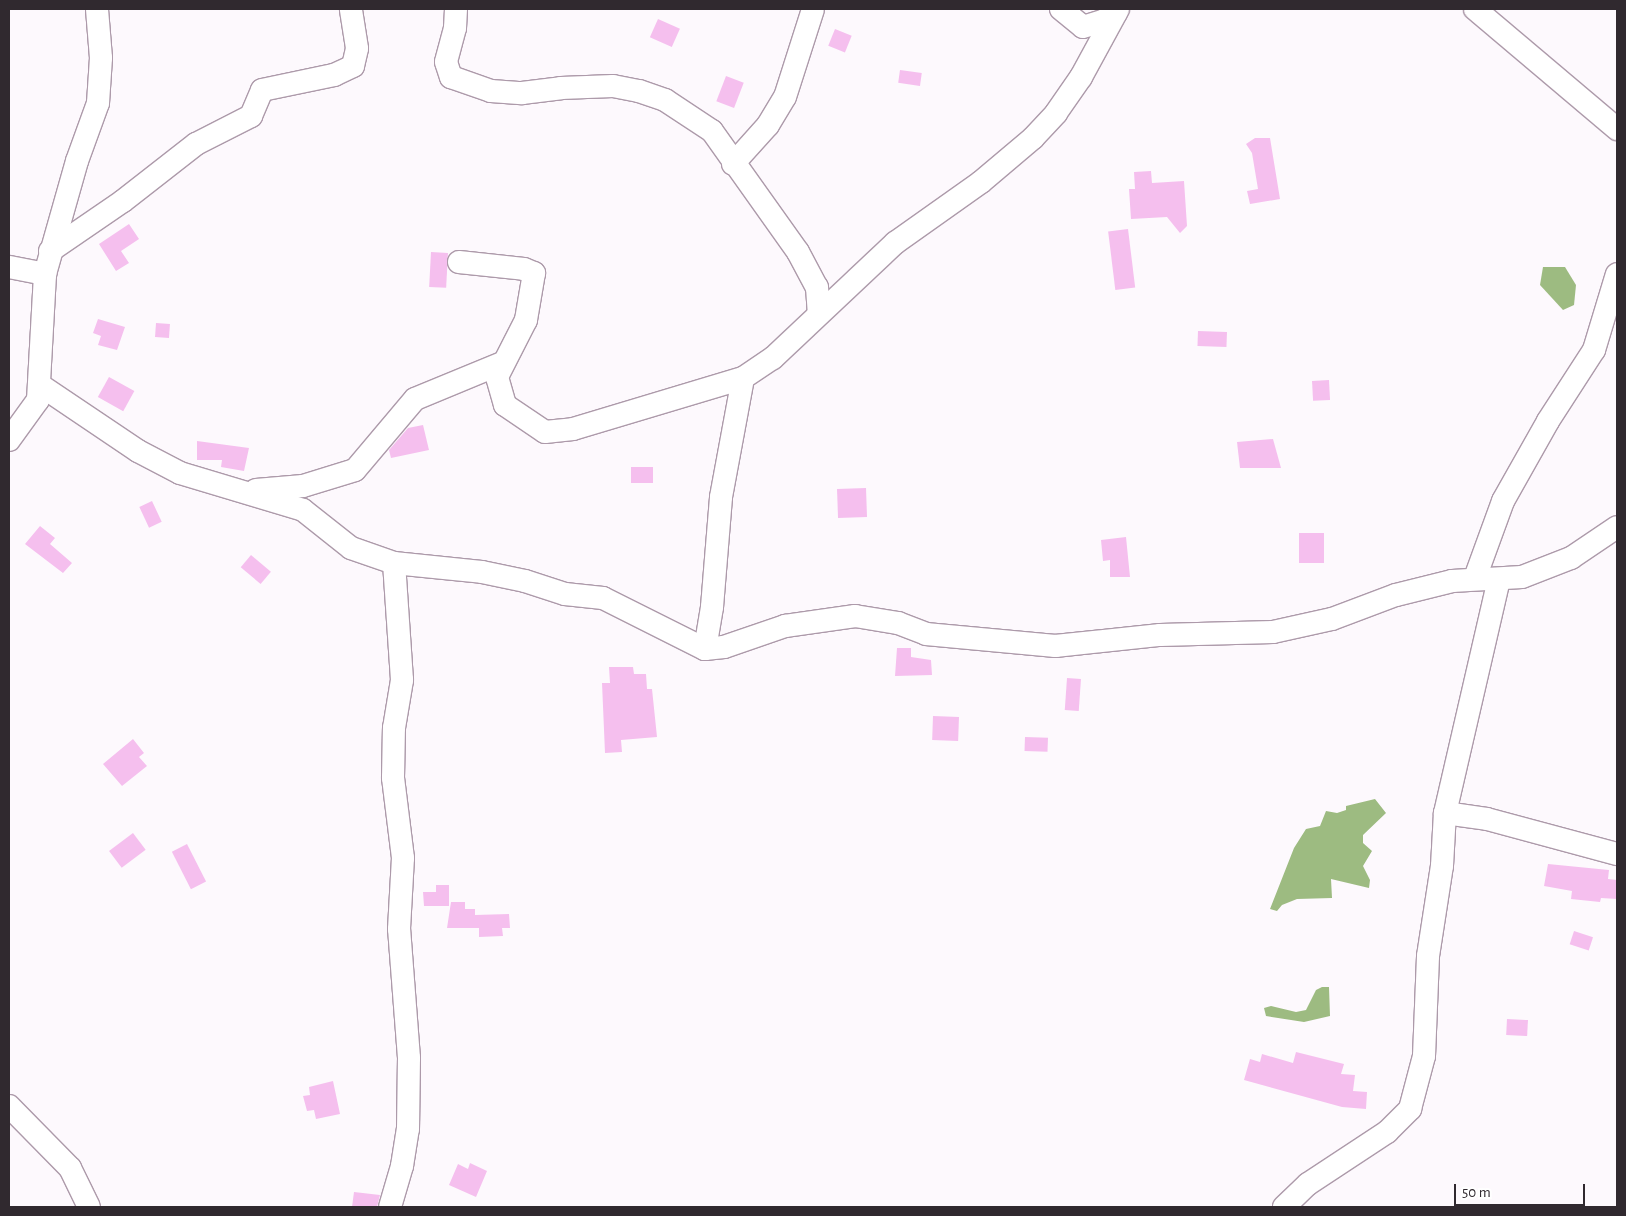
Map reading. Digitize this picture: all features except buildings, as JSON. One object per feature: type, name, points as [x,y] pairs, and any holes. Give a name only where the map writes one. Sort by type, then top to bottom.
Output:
[{"type":"street","points":[[9,440],[38,400],[45,274],[50,251],[98,103],[101,58],[97,9]]},
{"type":"street","points":[[50,251],[123,201],[196,144],[251,116],[262,90],[334,75],[353,66],[357,48],[351,9]]},
{"type":"street","points":[[456,9],[455,28],[446,62],[451,77],[491,91],[522,93],[613,86],[639,91],[665,100],[693,116],[723,142],[733,164],[798,252],[817,288],[819,314]]},
{"type":"street","points":[[733,164],[768,125],[786,97],[813,9]]},
{"type":"street","points":[[1061,9],[1077,25],[1088,27],[1117,11]]},
{"type":"street","points":[[1475,9],[1617,129]]},
{"type":"street","points":[[459,262],[524,269],[534,273],[526,320],[520,336],[500,364],[496,377],[505,405],[545,432],[582,426],[743,378],[761,369],[895,243],[981,182],[1033,138],[1056,112],[1080,77],[1117,11]]},
{"type":"street","points":[[9,267],[45,274]]},
{"type":"street","points":[[1475,578],[1503,501],[1548,421],[1594,350],[1617,274]]},
{"type":"street","points":[[240,490],[302,486],[355,470],[415,399],[500,364]]},
{"type":"street","points":[[705,649],[712,607],[721,497],[743,378]]},
{"type":"street","points":[[40,385],[145,455],[180,473],[303,510],[351,548],[394,564],[482,572],[525,581],[565,594],[602,598],[705,649],[724,647],[785,626],[854,616],[898,623],[926,634],[1046,646],[1075,646],[1160,635],[1259,633],[1332,619],[1396,595],[1475,578],[1499,580],[1522,577],[1571,558],[1617,527]]},
{"type":"street","points":[[390,1207],[402,1166],[408,1129],[410,1058],[399,929],[403,858],[392,778],[394,728],[402,680],[394,564]]},
{"type":"street","points":[[1284,1207],[1308,1184],[1387,1132],[1410,1109],[1424,1056],[1428,956],[1442,866],[1445,812],[1499,580]]},
{"type":"street","points":[[1445,812],[1486,819],[1617,854]]},
{"type":"street","points":[[9,1106],[70,1168],[89,1207]]},
{"type":"shaded area","points":[[1543,267],[1565,267],[1576,285],[1574,305],[1563,310],[1540,285]]},
{"type":"shaded area","points":[[1375,799],[1386,813],[1363,835],[1363,843],[1372,851],[1363,866],[1370,880],[1369,888],[1331,879],[1332,898],[1297,899],[1282,905],[1277,911],[1270,909],[1294,848],[1306,829],[1320,826],[1326,811],[1337,813],[1346,810],[1346,806]]},
{"type":"shaded area","points":[[1322,987],[1329,987],[1330,1016],[1304,1022],[1266,1016],[1264,1008],[1271,1006],[1296,1012],[1306,1010],[1316,990]]}]
